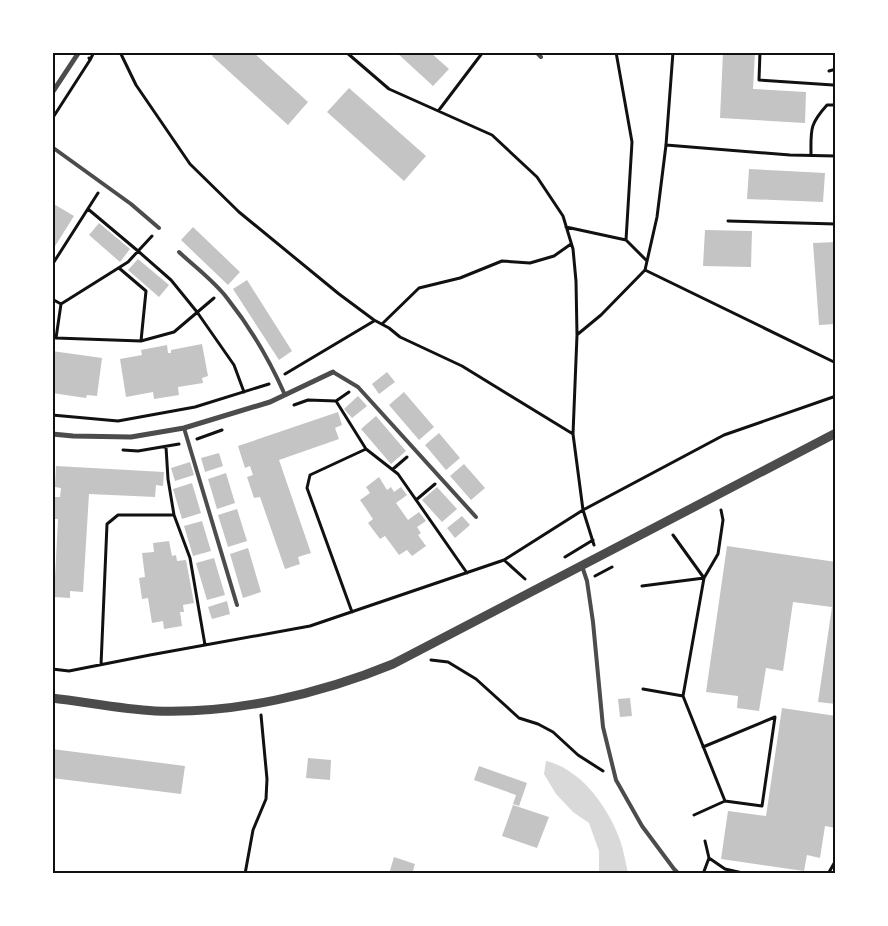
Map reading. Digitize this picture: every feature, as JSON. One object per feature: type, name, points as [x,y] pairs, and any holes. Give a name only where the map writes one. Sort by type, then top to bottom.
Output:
[{"type":"street","points":[[52,93],[79,52]]},
{"type":"street","points":[[52,434],[131,437],[184,428],[270,402],[333,372]]},
{"type":"street","points":[[52,698],[155,711],[211,709],[279,699],[317,691],[356,679],[393,664],[836,433]]},
{"type":"lane","points":[[536,52],[542,57]]},
{"type":"lane","points":[[52,147],[104,184],[159,228]]},
{"type":"lane","points":[[180,252],[221,292],[248,327],[278,378],[285,395]]},
{"type":"lane","points":[[333,372],[358,387],[476,517]]},
{"type":"lane","points":[[184,428],[237,605]]},
{"type":"lane","points":[[582,566],[587,580],[593,622],[603,727],[616,780],[642,826],[674,869],[680,874]]},
{"type":"path","points":[[120,52],[136,85],[190,164],[240,212],[339,294],[374,320],[400,337],[462,366],[573,434]]},
{"type":"path","points":[[346,52],[389,88],[492,135],[537,177],[563,216],[571,244],[576,281],[577,335],[573,434],[583,510],[602,573]]},
{"type":"path","points":[[439,110],[483,52]]},
{"type":"path","points":[[616,52],[632,142],[626,240]]},
{"type":"path","points":[[577,335],[601,315],[645,270],[657,217],[666,145],[673,52]]},
{"type":"path","points":[[760,52],[759,80],[832,85]]},
{"type":"path","points":[[52,119],[90,60]]},
{"type":"path","points":[[829,72],[836,69]]},
{"type":"path","points":[[811,155],[811,133],[815,119],[827,105],[836,105]]},
{"type":"path","points":[[666,145],[790,155],[836,156]]},
{"type":"path","points":[[52,264],[104,184]]},
{"type":"path","points":[[88,209],[171,280],[197,312],[234,365],[244,392]]},
{"type":"path","points":[[728,221],[836,224]]},
{"type":"path","points":[[566,227],[626,240],[647,261]]},
{"type":"path","points":[[159,228],[128,262],[61,304],[56,338],[141,341],[174,332],[221,292]]},
{"type":"path","points":[[382,324],[419,288],[460,278],[502,261],[530,262],[554,256],[571,244]]},
{"type":"path","points":[[119,268],[146,291],[141,341]]},
{"type":"path","points":[[645,270],[836,363]]},
{"type":"path","points":[[52,299],[61,304]]},
{"type":"path","points":[[52,415],[118,421],[195,407],[271,383],[374,320]]},
{"type":"path","points":[[52,669],[69,672],[310,626],[504,560],[583,510],[724,435],[836,396]]},
{"type":"path","points":[[336,401],[366,449],[398,474],[466,573]]},
{"type":"path","points":[[166,446],[168,479],[174,515],[190,558],[205,645]]},
{"type":"path","points":[[352,612],[308,488],[310,475],[366,449]]},
{"type":"path","points":[[393,469],[414,450]]},
{"type":"path","points":[[416,500],[441,479]]},
{"type":"path","points":[[721,510],[723,520],[718,554],[704,578],[683,696],[725,802]]},
{"type":"path","points":[[101,665],[107,524],[118,515],[174,515]]},
{"type":"path","points":[[673,535],[704,578]]},
{"type":"path","points":[[562,559],[593,540]]},
{"type":"path","points":[[504,560],[524,580],[531,577]]},
{"type":"path","points":[[642,586],[704,578]]},
{"type":"path","points":[[428,659],[448,662],[476,679],[519,718],[538,724],[553,732],[578,755],[616,780]]},
{"type":"path","points":[[643,688],[683,696]]},
{"type":"path","points":[[245,874],[253,830],[266,799],[267,785],[261,714]]},
{"type":"path","points":[[694,815],[725,802],[762,806],[775,717],[703,748]]},
{"type":"path","points":[[703,874],[709,858],[705,841]]},
{"type":"path","points":[[709,858],[726,869],[747,874]]},
{"type":"path","points":[[828,874],[836,860]]},
{"type":"shaded area","points":[[546,761],[559,765],[583,782],[602,805],[610,817],[621,843],[628,873],[599,873],[599,851],[589,823],[573,812],[556,794],[544,774]]},
{"type":"building","points":[[215,52],[253,52],[308,102],[288,125],[212,56]]},
{"type":"building","points":[[396,52],[430,52],[449,69],[433,86]]},
{"type":"building","points":[[723,52],[755,52],[753,89],[806,92],[805,123],[720,118]]},
{"type":"building","points":[[349,88],[426,156],[404,181],[327,112]]},
{"type":"building","points":[[749,169],[825,173],[823,202],[747,199]]},
{"type":"building","points":[[52,203],[74,216],[52,251]]},
{"type":"building","points":[[99,223],[130,249],[120,262],[89,235]]},
{"type":"building","points":[[193,227],[240,272],[228,285],[181,240]]},
{"type":"building","points":[[705,230],[752,231],[751,267],[703,266]]},
{"type":"building","points":[[836,242],[836,324],[819,325],[813,243]]},
{"type":"building","points":[[138,259],[169,285],[159,297],[128,270]]},
{"type":"building","points":[[247,280],[292,351],[279,360],[233,289]]},
{"type":"building","points":[[202,344],[208,376],[202,378],[203,383],[178,387],[179,395],[154,399],[153,392],[126,397],[120,359],[142,355],[141,350],[167,345],[168,353],[171,353],[171,350]]},
{"type":"building","points":[[52,351],[102,358],[97,396],[87,395],[86,398],[52,393]]},
{"type":"building","points":[[387,372],[395,382],[379,394],[372,384]]},
{"type":"building","points":[[404,392],[434,427],[419,440],[389,405]]},
{"type":"building","points":[[358,396],[367,406],[352,418],[344,409]]},
{"type":"building","points":[[338,412],[342,425],[335,428],[339,439],[279,460],[311,553],[298,557],[300,564],[285,569],[260,497],[254,498],[247,477],[253,475],[250,466],[245,468],[238,446]]},
{"type":"building","points":[[376,416],[406,451],[391,464],[361,429]]},
{"type":"building","points":[[439,433],[460,458],[446,470],[425,445]]},
{"type":"building","points":[[219,453],[223,466],[205,472],[201,458]]},
{"type":"building","points":[[190,462],[194,475],[175,481],[171,468]]},
{"type":"building","points":[[464,464],[485,488],[471,500],[450,476]]},
{"type":"building","points":[[56,466],[164,472],[163,486],[156,485],[155,497],[89,494],[83,592],[70,591],[70,598],[54,597],[58,519],[52,519],[54,497],[60,497],[61,488],[55,487]]},
{"type":"building","points":[[226,473],[235,503],[217,509],[208,479]]},
{"type":"building","points":[[379,477],[387,490],[391,487],[394,492],[401,487],[407,495],[396,503],[408,520],[419,512],[426,521],[417,527],[421,533],[418,535],[426,546],[412,556],[407,550],[399,555],[385,536],[380,539],[368,523],[373,519],[360,500],[370,493],[366,487]]},
{"type":"building","points":[[192,483],[201,513],[182,519],[173,489]]},
{"type":"building","points":[[437,487],[457,509],[442,522],[422,500]]},
{"type":"building","points":[[237,509],[247,541],[228,547],[218,515]]},
{"type":"building","points":[[462,516],[470,525],[455,538],[447,528]]},
{"type":"building","points":[[202,521],[211,551],[193,556],[184,526]]},
{"type":"building","points":[[169,541],[172,556],[176,555],[177,561],[186,560],[194,603],[183,605],[184,612],[180,612],[182,626],[164,629],[163,621],[152,623],[148,598],[142,599],[139,578],[145,577],[142,553],[154,552],[153,543]]},
{"type":"building","points":[[727,546],[836,562],[836,704],[818,702],[832,607],[793,602],[783,671],[766,668],[759,711],[737,708],[738,696],[706,692]]},
{"type":"building","points":[[248,548],[261,592],[243,598],[230,554]]},
{"type":"building","points":[[214,558],[225,595],[207,600],[196,563]]},
{"type":"building","points":[[227,601],[230,614],[212,619],[208,607]]},
{"type":"building","points":[[630,698],[632,716],[620,717],[618,699]]},
{"type":"building","points":[[782,708],[836,716],[836,828],[825,826],[820,858],[807,855],[804,871],[721,859],[728,811],[766,816]]},
{"type":"building","points":[[52,749],[185,766],[181,794],[52,778]]},
{"type":"building","points":[[308,758],[331,760],[330,780],[306,778]]},
{"type":"building","points":[[479,766],[527,783],[519,806],[513,804],[516,795],[474,780]]},
{"type":"building","points":[[513,805],[549,817],[537,848],[502,836]]},
{"type":"building","points":[[394,857],[415,864],[412,874],[389,874]]}]
